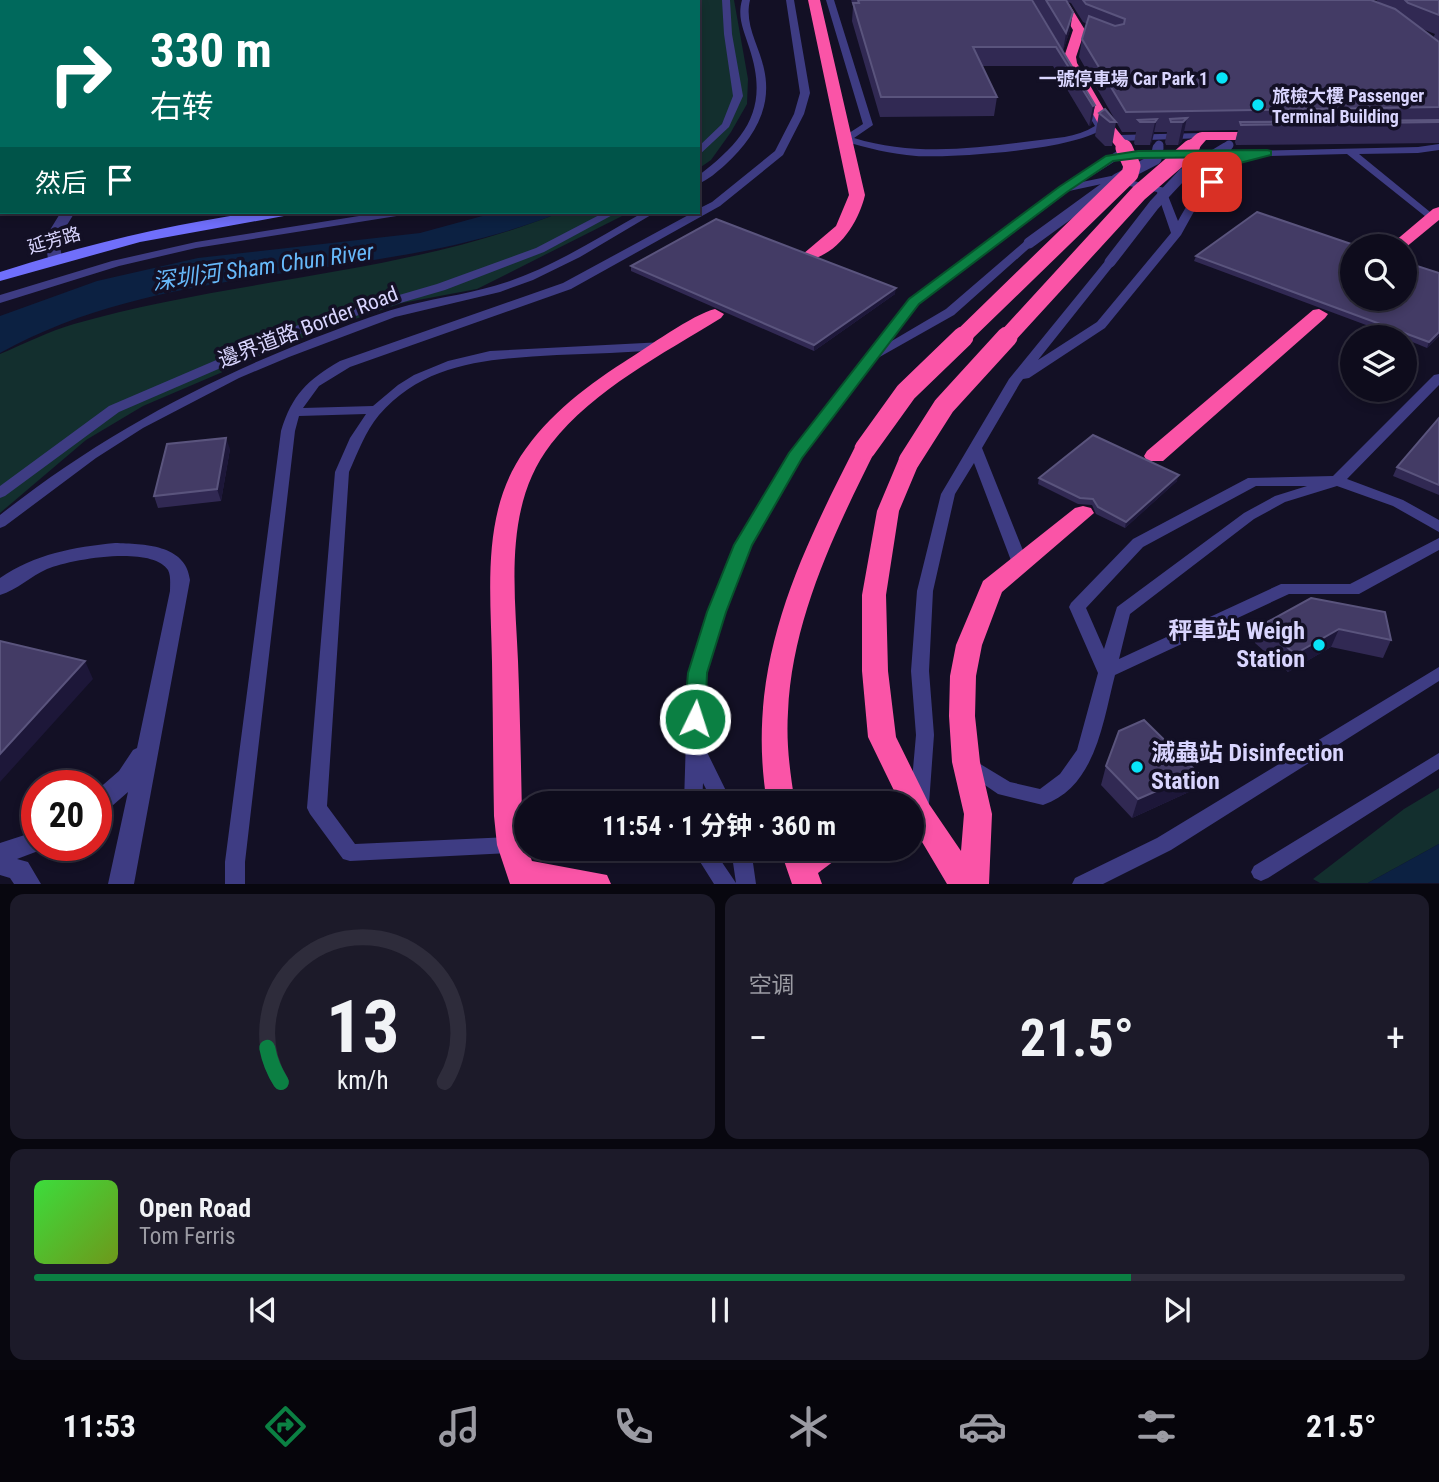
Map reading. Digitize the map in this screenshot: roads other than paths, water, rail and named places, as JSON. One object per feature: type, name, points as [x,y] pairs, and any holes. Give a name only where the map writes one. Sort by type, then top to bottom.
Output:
[{"type":"highway","points":[[812,254],[848,224],[857,195],[814,0]]},
{"type":"highway","points":[[778,791],[775,775],[773,724],[777,684],[786,642],[825,531],[865,449],[906,392],[1130,174],[1132,166],[1124,143],[1107,127],[1071,64],[1070,57],[1084,27],[1065,6]]},
{"type":"highway","points":[[1388,135],[1439,134]]},
{"type":"highway","points":[[905,791],[882,737],[875,671],[874,595],[888,511],[909,461],[944,406],[1166,167],[1201,146],[1282,136]]},
{"type":"highway","points":[[1412,234],[1435,215]]},
{"type":"highway","points":[[596,884],[519,867],[508,816],[503,552],[514,492],[528,463],[544,440],[596,392],[715,314]]},
{"type":"highway","points":[[1155,456],[1319,314]]},
{"type":"highway","points":[[974,884],[978,814],[966,762],[963,676],[969,645],[992,587],[1083,513]]},
{"type":"highway","points":[[924,830],[949,857],[963,884]]},
{"type":"main road","name":"延芳路","points":[[0,277],[114,244],[273,214]]},
{"type":"street","points":[[55,259],[51,237],[67,214]]},
{"type":"street","points":[[0,588],[42,563],[77,554],[149,551],[172,561],[178,568],[180,591],[121,884]]},
{"type":"street","points":[[112,792],[127,778],[149,737]]},
{"type":"street","points":[[0,854],[21,847]]},
{"type":"street","points":[[0,863],[19,870],[29,884]]},
{"type":"lane","points":[[700,151],[726,125],[738,96],[728,34],[726,0]]},
{"type":"lane","points":[[700,179],[741,143],[755,123],[762,103],[762,68],[743,16],[746,0]]},
{"type":"lane","points":[[700,214],[716,205],[779,153],[804,103],[806,93],[790,0]]},
{"type":"lane","points":[[830,0],[868,125],[846,139]]},
{"type":"lane","points":[[846,139],[870,148],[928,154],[972,153],[1091,134],[1100,127],[1060,58]]},
{"type":"lane","points":[[693,791],[693,741],[698,673],[716,612],[743,545],[794,456],[914,302],[1110,158],[1124,143],[1201,146],[1267,153],[1346,148],[1439,147]]},
{"type":"lane","points":[[923,791],[925,735],[920,671],[925,592],[948,494],[1014,382],[1110,262],[1183,174],[1201,160],[1225,150],[1229,145]]},
{"type":"lane","points":[[1110,158],[1201,146]]},
{"type":"lane","points":[[1346,148],[1435,215]]},
{"type":"lane","points":[[1168,149],[1195,184],[1197,196]]},
{"type":"lane","points":[[867,360],[950,312],[1029,243],[1117,178],[1156,159],[1168,149]]},
{"type":"lane","points":[[1014,382],[1101,325],[1177,233],[1197,196],[1223,167],[1267,153]]},
{"type":"lane","points":[[1063,190],[1111,179],[1161,190],[1177,233]]},
{"type":"lane","points":[[0,299],[103,267],[196,245],[390,214]]},
{"type":"lane","points":[[0,493],[114,409],[307,326],[441,287],[540,250],[609,214]]},
{"type":"lane","name":"邊界道路 Border Road","points":[[0,523],[81,458],[166,407],[217,382],[296,348],[393,314],[510,285],[544,271],[647,214]]},
{"type":"lane","points":[[235,884],[235,862],[293,412],[304,392],[345,364],[567,286],[699,214]]},
{"type":"lane","points":[[519,867],[349,853],[317,808],[342,472],[362,429],[377,410],[408,384],[436,368],[461,360],[502,354],[664,346]]},
{"type":"lane","points":[[966,762],[1005,789],[1043,797],[1067,779],[1086,752],[1123,611],[1249,516],[1280,499],[1337,481],[1439,378]]},
{"type":"lane","points":[[293,412],[377,410]]},
{"type":"lane","points":[[975,449],[1020,564]]},
{"type":"lane","points":[[1106,672],[1077,607],[1138,543],[1253,481],[1337,481],[1398,503],[1439,527]]},
{"type":"lane","points":[[1106,672],[1287,588],[1353,590],[1439,542]]},
{"type":"lane","points":[[1082,884],[1164,844],[1439,673]]},
{"type":"lane","points":[[693,741],[716,791]]},
{"type":"lane","points":[[1261,872],[1439,760]]},
{"type":"lane","points":[[710,861],[726,884]]},
{"type":"lane","points":[[743,861],[746,884]]},
{"type":"water","name":"深圳河 Sham Chun River","points":[[490,214],[555,214],[493,235],[422,252],[206,285],[135,300],[66,322],[0,353],[0,316],[97,281],[198,258],[420,233]]},
{"type":"water","points":[[1439,844],[1439,883],[1368,883]]},
{"type":"place","name":"一號停車場 Car Park 1","points":[[1222,78]]},
{"type":"place","name":"旅檢大樓 Passenger Terminal Building","points":[[1258,105]]},
{"type":"place","name":"秤車站 Weigh Station","points":[[1319,645]]},
{"type":"place","name":"滅蟲站 Disinfection Station","points":[[1137,767]]}]
